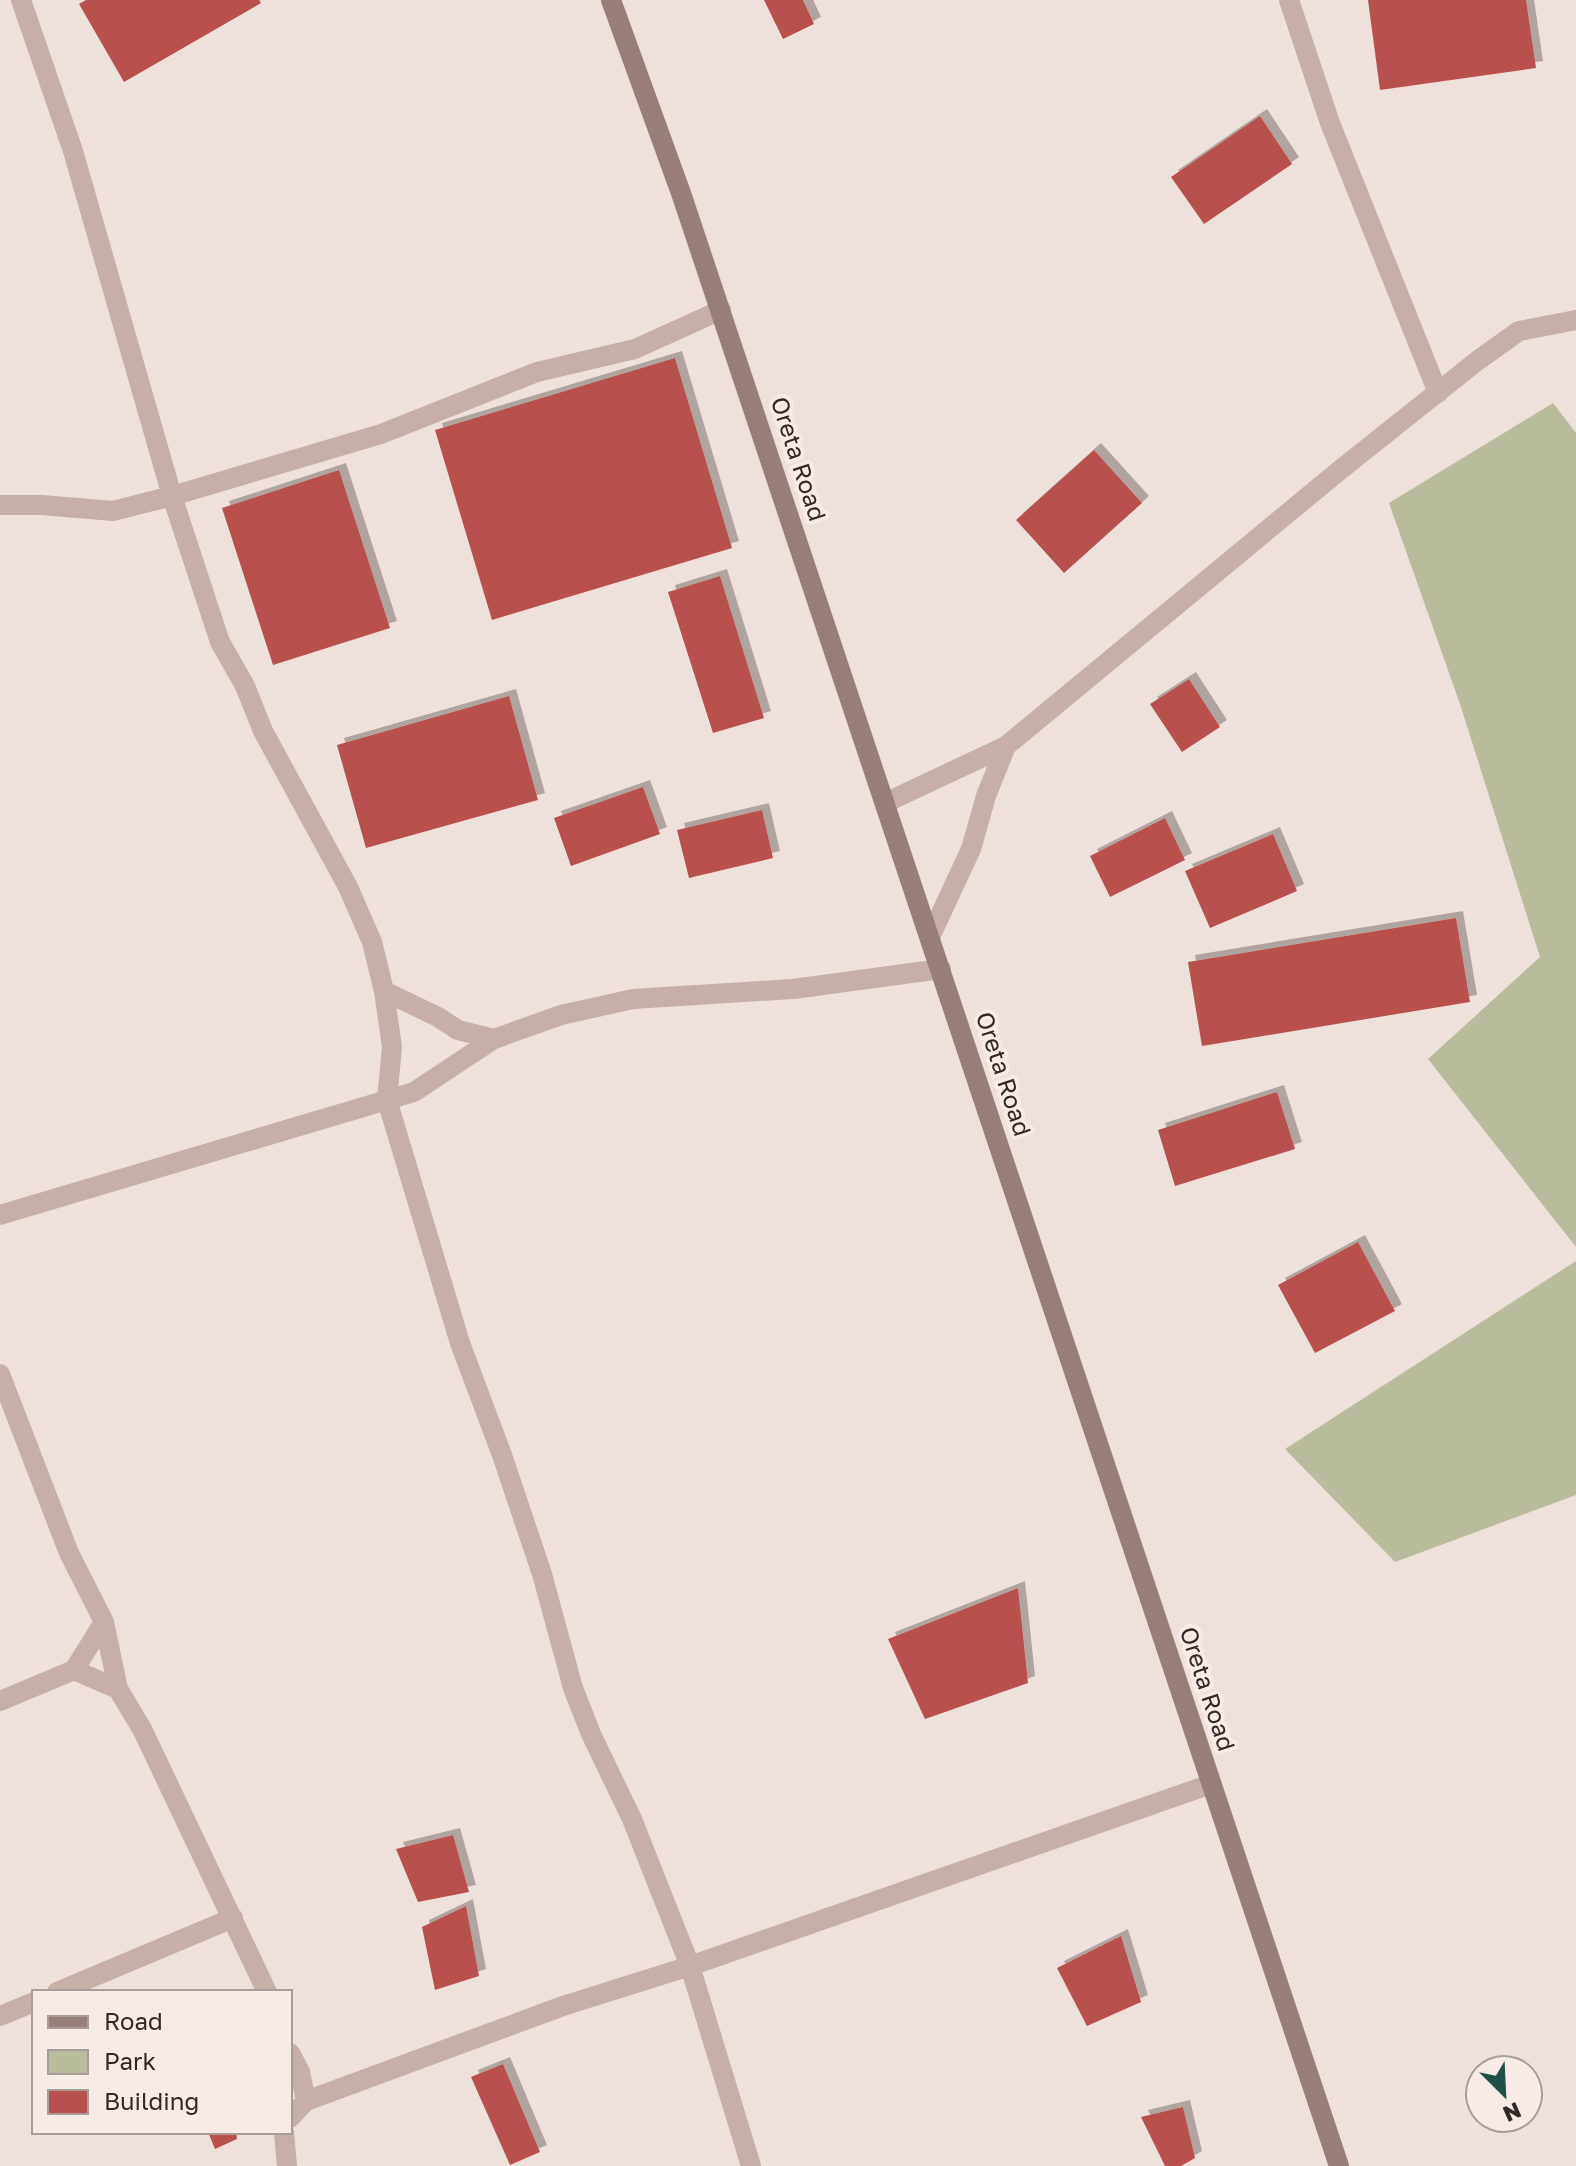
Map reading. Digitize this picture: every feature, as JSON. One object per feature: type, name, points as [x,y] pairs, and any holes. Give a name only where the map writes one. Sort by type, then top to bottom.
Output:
[{"type":"street","points":[[21,0],[73,151],[172,496],[220,642],[245,686],[263,731],[348,887],[372,942],[384,991],[392,1047],[387,1100],[460,1343],[542,1574],[573,1688],[591,1734],[632,1819],[690,1966],[751,2166]]},
{"type":"street","name":"Oreta Road","points":[[611,0],[721,310],[1339,2166]]},
{"type":"street","points":[[1289,0],[1330,123],[1438,393]]},
{"type":"street","points":[[0,505],[113,511],[172,496],[381,434],[537,372],[635,349],[721,310]]},
{"type":"street","points":[[885,803],[1006,746],[1136,636],[1519,331],[1576,320]]},
{"type":"street","points":[[930,937],[971,849],[986,796],[1006,746]]},
{"type":"street","points":[[0,1215],[414,1092],[494,1039],[561,1015],[633,999],[793,989],[941,969]]},
{"type":"street","points":[[384,991],[458,1030],[494,1039]]},
{"type":"street","points":[[0,1374],[69,1553],[104,1622],[118,1689],[142,1729],[266,1990]]},
{"type":"street","points":[[0,1701],[74,1670],[104,1622]]},
{"type":"street","points":[[74,1670],[118,1689]]},
{"type":"street","points":[[292,2116],[306,2101],[563,2006],[690,1966],[1211,1784]]},
{"type":"street","points":[[62,1990],[233,1918]]},
{"type":"street","points":[[0,2016],[32,2003]]},
{"type":"street","points":[[292,2057],[300,2072],[306,2101]]},
{"type":"street","points":[[284,2134],[287,2166]]},
{"type":"green space","points":[[1553,403],[1576,433],[1576,1247],[1428,1059],[1540,957],[1460,704],[1389,503]]},
{"type":"green space","points":[[1576,1261],[1576,1495],[1395,1562],[1285,1449]]},
{"type":"building","points":[[86,0],[259,0],[261,3],[124,82],[79,4]]},
{"type":"building","points":[[764,0],[803,0],[814,24],[783,39]]},
{"type":"building","points":[[1368,0],[1526,0],[1536,68],[1380,90]]},
{"type":"building","points":[[1260,116],[1292,164],[1204,224],[1171,177]]},
{"type":"building","points":[[675,358],[732,548],[492,620],[435,430]]},
{"type":"building","points":[[1094,450],[1142,503],[1064,573],[1016,520]]},
{"type":"building","points":[[339,470],[390,628],[273,665],[222,508]]},
{"type":"building","points":[[720,576],[764,718],[713,733],[668,592]]},
{"type":"building","points":[[1189,679],[1220,727],[1182,752],[1150,704]]},
{"type":"building","points":[[509,696],[538,800],[366,848],[337,745]]},
{"type":"building","points":[[643,787],[660,834],[571,866],[554,818]]},
{"type":"building","points":[[762,810],[773,858],[689,878],[677,830]]},
{"type":"building","points":[[1165,818],[1185,860],[1110,897],[1090,856]]},
{"type":"building","points":[[1273,834],[1297,891],[1210,928],[1185,871]]},
{"type":"building","points":[[1456,918],[1470,1002],[1202,1046],[1188,962]]},
{"type":"building","points":[[1277,1092],[1295,1149],[1175,1186],[1158,1130]]},
{"type":"building","points":[[1358,1242],[1395,1311],[1315,1353],[1278,1285]]},
{"type":"building","points":[[1018,1588],[1028,1683],[925,1719],[888,1639]]},
{"type":"building","points":[[453,1835],[469,1892],[418,1902],[396,1849]]},
{"type":"building","points":[[466,1906],[479,1976],[435,1990],[422,1927]]},
{"type":"building","points":[[1121,1936],[1141,2002],[1087,2026],[1057,1968]]},
{"type":"building","points":[[503,2064],[540,2152],[510,2165],[471,2077]]},
{"type":"building","points":[[1183,2107],[1195,2158],[1181,2166],[1165,2166],[1141,2117]]},
{"type":"building","points":[[209,2134],[236,2134],[237,2139],[215,2149]]}]
